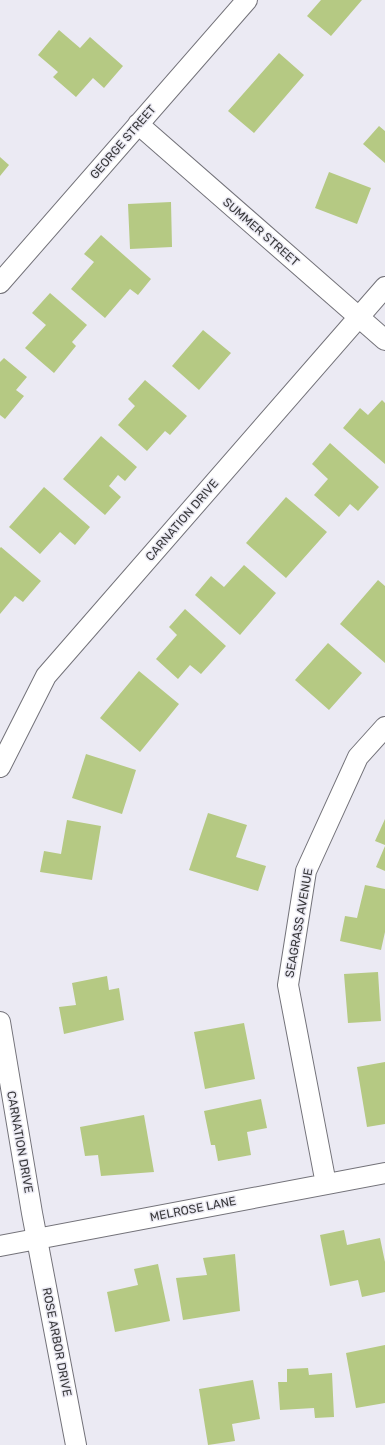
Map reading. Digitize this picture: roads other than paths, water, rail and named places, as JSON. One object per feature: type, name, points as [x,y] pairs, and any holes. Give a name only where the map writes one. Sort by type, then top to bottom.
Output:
[{"type":"street","name":"GEORGE STREET","points":[[0,284],[247,0]]},
{"type":"street","name":"SUMMER STREET","points":[[138,124],[385,340]]},
{"type":"street","name":"CARNATION DRIVE","points":[[0,767],[46,676],[385,287]]},
{"type":"street","name":"SEAGRASS AVENUE","points":[[326,1184],[288,984],[306,872],[358,757],[385,727]]},
{"type":"street","name":"CARNATION DRIVE","points":[[0,1022],[37,1239]]},
{"type":"street","name":"MELROSE LANE","points":[[0,1246],[385,1173]]},
{"type":"street","name":"ROSE ARBOR DRIVE","points":[[37,1239],[76,1445]]}]
